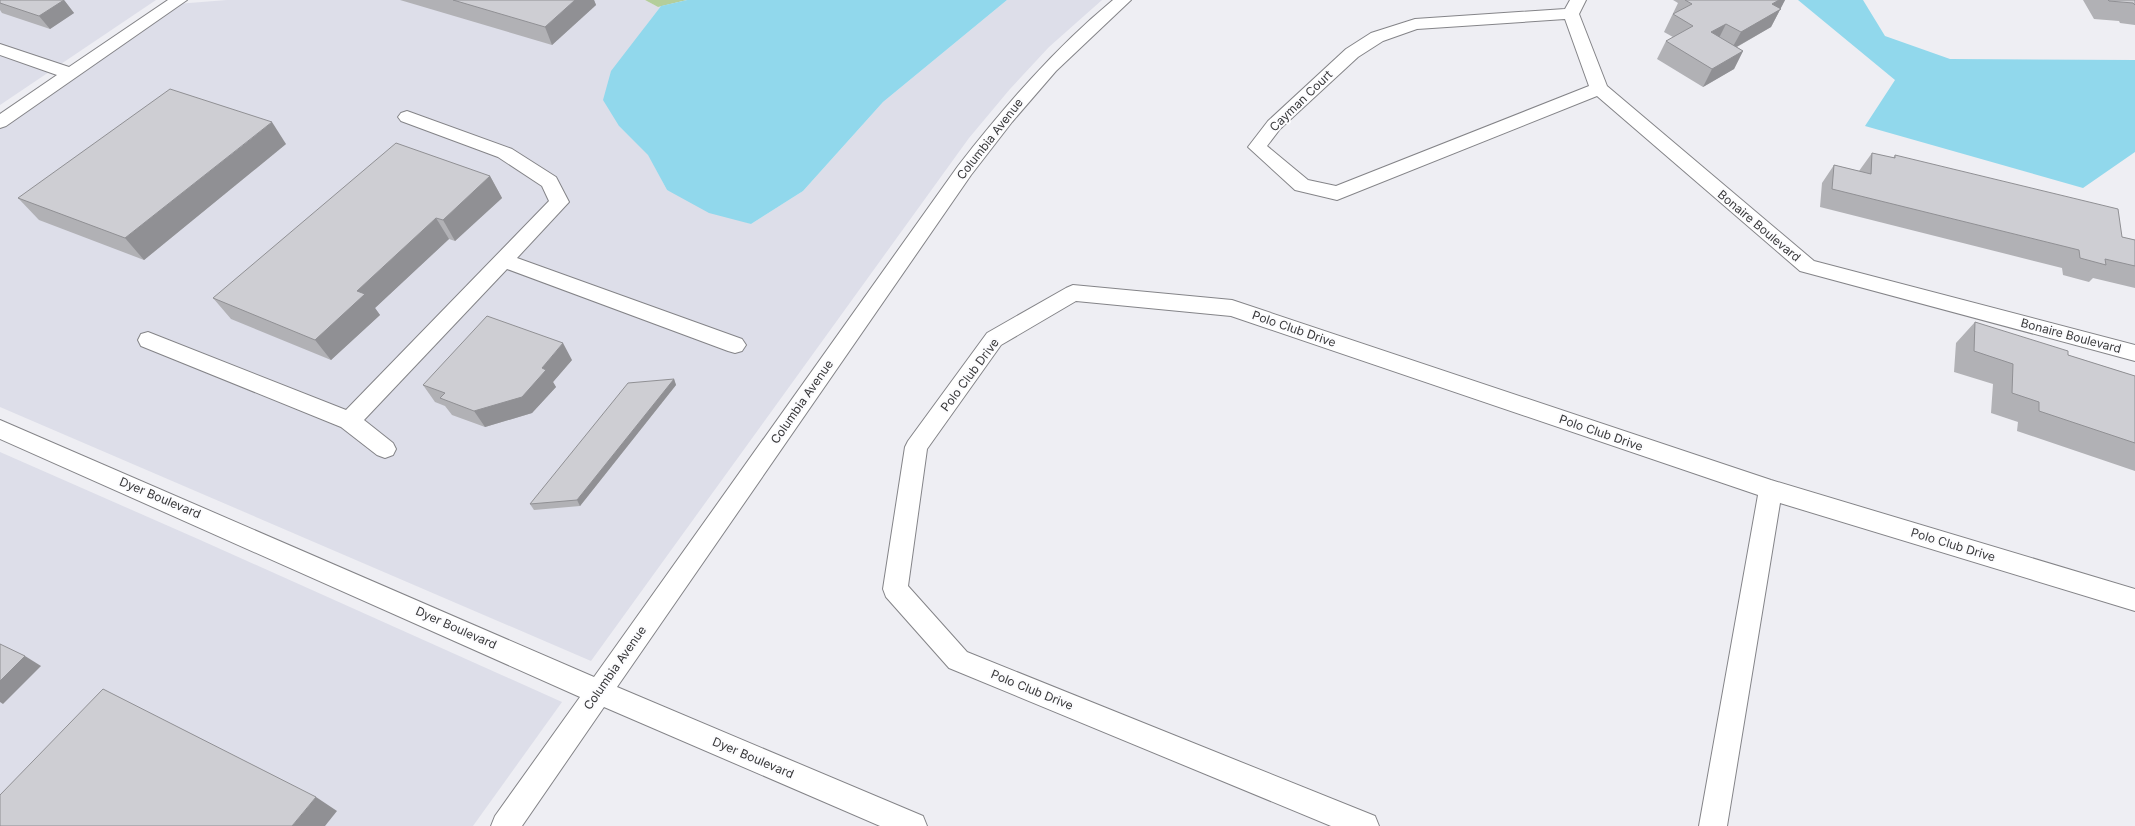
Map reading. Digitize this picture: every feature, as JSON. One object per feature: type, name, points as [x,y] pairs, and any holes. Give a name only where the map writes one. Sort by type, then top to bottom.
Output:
[{"type":"street","points":[[0,122],[179,0]]},
{"type":"street","name":"Columbia Avenue","points":[[505,826],[986,143],[1026,94],[1065,53],[1123,0]]},
{"type":"street","name":"Bonaire Boulevard","points":[[1574,7],[1599,89],[1807,266],[2135,354]]},
{"type":"street","name":"Cayman Court","points":[[1574,7],[1415,24],[1377,37],[1346,58],[1274,125],[1257,147],[1302,185],[1337,193],[1599,89]]},
{"type":"street","points":[[0,49],[71,74]]},
{"type":"street","points":[[349,421],[559,202],[550,182],[505,153],[407,117]]},
{"type":"street","points":[[503,260],[735,345]]},
{"type":"street","name":"Polo Club Drive","points":[[1365,826],[958,660],[895,589],[916,447],[994,339],[1073,293],[1232,308],[1771,490],[2135,600]]},
{"type":"street","points":[[148,340],[349,421],[385,449]]},
{"type":"street","name":"Dyer Boulevard","points":[[0,429],[653,716],[913,826]]},
{"type":"street","points":[[1713,826],[1771,490]]},
{"type":"shaded area","points":[[0,0],[156,0],[0,105]]},
{"type":"shaded area","points":[[227,0],[645,0],[658,7],[661,6],[645,27],[619,126],[648,154],[667,190],[751,224],[803,191],[883,102],[1007,0],[1102,0],[1049,47],[1010,89],[969,138],[591,661],[0,407],[0,116],[164,5]]},
{"type":"shaded area","points":[[0,452],[562,702],[473,826],[0,826]]},
{"type":"green space","points":[[645,0],[687,0],[658,7]]},
{"type":"water","points":[[687,0],[1007,0],[883,102],[803,191],[751,224],[709,213],[667,190],[648,155],[619,126],[603,100],[611,71],[661,6]]},
{"type":"water","points":[[1798,0],[1863,0],[1885,36],[1950,59],[2135,60],[2135,152],[2083,188],[1865,126],[1895,80]]},
{"type":"building","points":[[0,0],[64,0],[39,16],[0,3]]},
{"type":"building","points":[[453,0],[575,0],[545,27]]},
{"type":"building","points":[[1685,0],[1779,0],[1772,4],[1781,9],[1741,32],[1726,24],[1711,32],[1743,51],[1712,69],[1666,41],[1693,26],[1673,14],[1692,4]]},
{"type":"building","points":[[2108,0],[2135,0],[2135,5],[2133,3]]},
{"type":"building","points":[[170,89],[272,122],[125,238],[18,198]]},
{"type":"building","points":[[396,143],[490,176],[443,220],[436,218],[357,291],[365,294],[315,340],[213,298]]},
{"type":"building","points":[[1872,153],[1895,158],[1895,155],[2118,209],[2122,237],[2135,240],[2135,266],[2105,259],[2106,265],[2080,258],[2079,250],[1832,189],[1834,165],[1871,174]]},
{"type":"building","points":[[487,316],[563,343],[542,368],[546,370],[522,397],[474,411],[440,398],[445,393],[423,385]]},
{"type":"building","points":[[1975,322],[2068,351],[2068,355],[2135,376],[2135,443],[2039,411],[2039,402],[2012,393],[2013,364],[1974,351]]},
{"type":"building","points":[[674,379],[577,500],[530,504],[628,383]]},
{"type":"building","points":[[0,644],[25,656],[0,681]]},
{"type":"building","points":[[103,689],[316,797],[292,826],[0,826],[0,795]]}]
